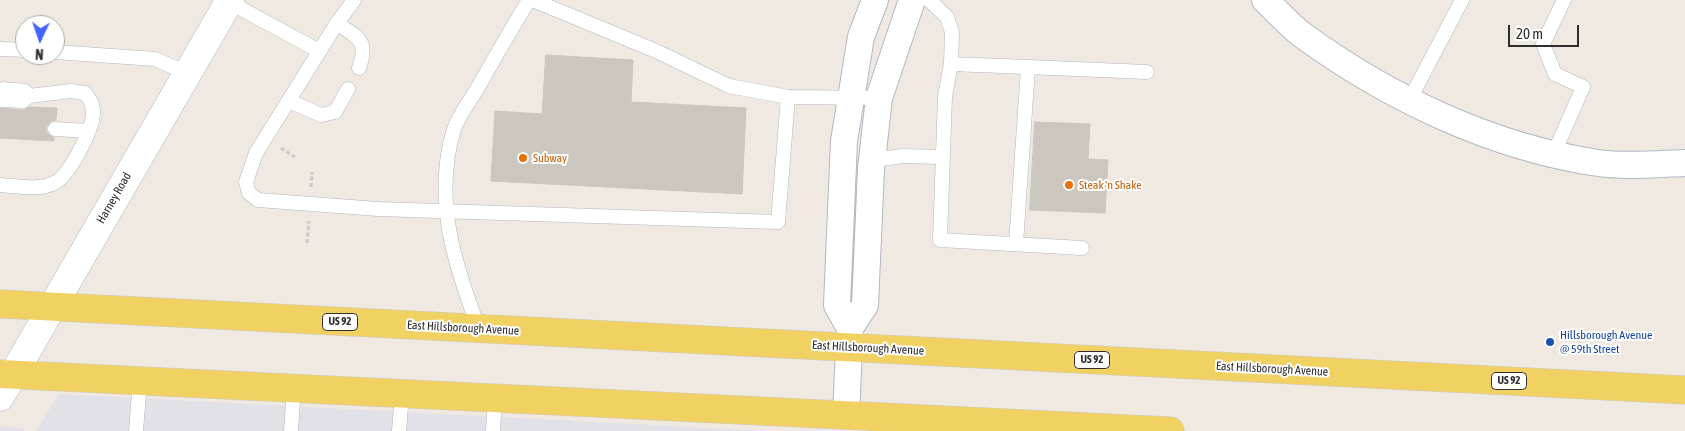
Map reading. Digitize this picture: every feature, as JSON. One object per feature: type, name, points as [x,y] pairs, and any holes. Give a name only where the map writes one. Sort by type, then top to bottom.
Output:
[{"type":"main road","name":"US 92","points":[[0,304],[50,307]]},
{"type":"main road","name":"East Hillsborough Avenue","points":[[50,307],[479,329],[850,338],[1685,390]]},
{"type":"main road","points":[[4,382],[140,381],[495,398],[846,423],[1170,431]]},
{"type":"street","points":[[850,338],[837,304],[844,141],[861,37],[875,0]]},
{"type":"street","points":[[846,423],[850,338],[865,305],[872,160],[880,98],[912,0]]},
{"type":"street","points":[[1265,0],[1299,33],[1361,74],[1409,101],[1492,136],[1599,163],[1685,163]]},
{"type":"street","name":"Harney Road","points":[[4,382],[230,1]]},
{"type":"lane","points":[[354,0],[319,51],[256,153],[246,182],[249,193],[258,200],[293,204],[446,211],[778,222],[788,97]]},
{"type":"lane","points":[[479,329],[459,275],[446,211],[444,183],[455,127],[531,0],[656,51],[729,86],[788,97],[880,98]]},
{"type":"lane","points":[[929,0],[947,17],[952,32],[951,64],[945,96],[940,240],[1082,248]]},
{"type":"lane","points":[[1409,101],[1462,0]]},
{"type":"lane","points":[[1554,153],[1583,87],[1555,74],[1543,44],[1564,0]]},
{"type":"lane","points":[[230,1],[319,51]]},
{"type":"lane","points":[[337,23],[359,39],[364,53],[360,68]]},
{"type":"lane","points":[[0,49],[15,50]]},
{"type":"lane","points":[[65,53],[154,59],[187,73]]},
{"type":"lane","points":[[951,64],[1147,72]]},
{"type":"lane","points":[[1016,244],[1028,67]]},
{"type":"lane","points":[[289,101],[321,115],[335,112],[348,89]]},
{"type":"lane","points":[[0,185],[39,187],[54,184],[65,176],[88,132],[93,114],[92,101],[85,93],[71,91],[29,96],[25,91],[2,95]]},
{"type":"lane","points":[[55,129],[88,132]]},
{"type":"lane","points":[[872,160],[903,156],[942,157]]},
{"type":"lane","points":[[136,431],[140,381]]},
{"type":"lane","points":[[291,431],[294,388]]},
{"type":"lane","points":[[399,431],[402,394]]},
{"type":"lane","points":[[493,431],[495,398]]},
{"type":"shaded area","points":[[59,394],[769,431],[36,431]]},
{"type":"shaded area","points":[[0,426],[25,428],[23,431],[0,431]]},
{"type":"building","points":[[546,55],[633,60],[631,102],[746,108],[742,194],[491,181],[495,111],[542,114]]},
{"type":"building","points":[[29,107],[57,108],[56,120],[51,121],[46,128],[47,133],[54,138],[54,141],[0,138],[0,108],[23,110]]},
{"type":"building","name":"Steak 'n Shake","points":[[1035,122],[1090,124],[1088,159],[1108,160],[1105,213],[1030,210]]},
{"type":"place","name":"Subway","points":[[523,158]]},
{"type":"place","name":"Steak 'n Shake","points":[[1069,185]]},
{"type":"place","name":"Hillsborough Avenue @ 59th Street","points":[[1550,342]]}]
